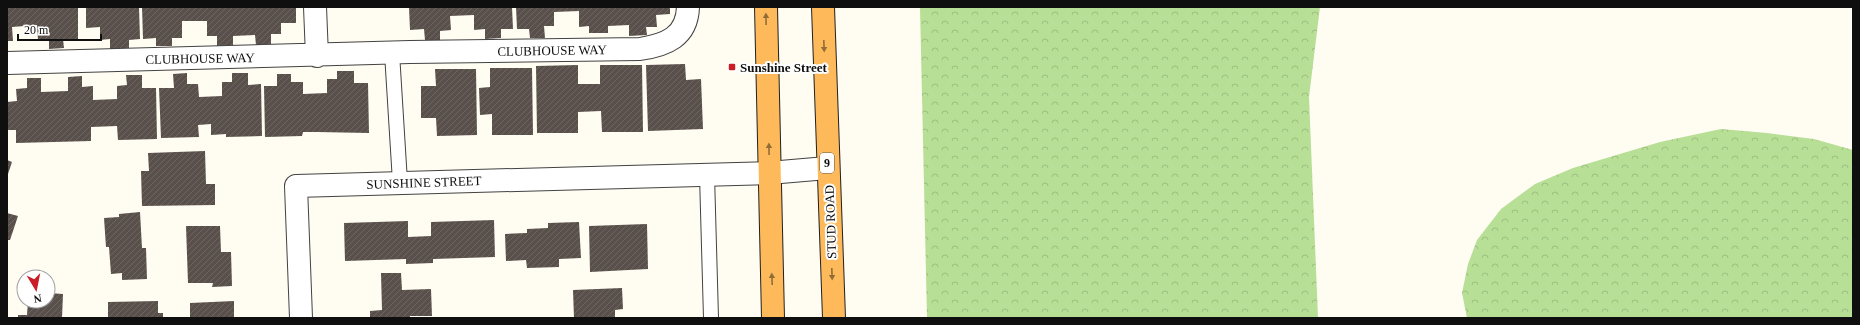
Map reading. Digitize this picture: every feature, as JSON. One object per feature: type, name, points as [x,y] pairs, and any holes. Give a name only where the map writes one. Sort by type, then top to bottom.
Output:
[{"type":"highway","points":[[766,7],[773,318]]},
{"type":"highway","name":"STUD ROAD","points":[[823,7],[834,318]]},
{"type":"street","points":[[315,7],[318,56]]},
{"type":"street","name":"CLUBHOUSE WAY","points":[[7,63],[392,53],[640,49],[656,46],[673,39],[684,26],[688,17],[688,7]]},
{"type":"street","name":"SUNSHINE STREET","points":[[301,318],[296,186],[769,173],[828,168]]},
{"type":"lane","points":[[392,53],[400,182]]},
{"type":"lane","points":[[706,175],[711,318]]},
{"type":"green space","points":[[920,7],[1320,7],[1309,97],[1318,318],[927,318]]},
{"type":"green space","points":[[1721,129],[1814,139],[1853,150],[1853,318],[1467,318],[1462,293],[1468,264],[1477,240],[1501,209],[1535,184],[1573,168],[1660,142]]},
{"type":"building","points":[[7,7],[78,7],[78,39],[63,39],[64,48],[49,49],[49,40],[38,40],[37,25],[12,27],[13,41],[7,41]]},
{"type":"building","points":[[86,7],[139,7],[140,39],[129,40],[129,49],[110,49],[110,39],[100,40],[100,27],[86,28]]},
{"type":"building","points":[[142,7],[296,7],[296,23],[281,23],[281,34],[271,34],[271,44],[256,45],[255,35],[233,36],[233,45],[217,46],[217,36],[207,36],[207,21],[182,21],[182,38],[172,38],[172,46],[156,46],[156,38],[143,39]]},
{"type":"building","points":[[409,7],[512,7],[513,29],[501,29],[501,38],[485,39],[485,29],[474,30],[474,15],[450,16],[451,30],[440,31],[440,40],[425,40],[424,29],[410,30]]},
{"type":"building","points":[[516,7],[670,7],[670,14],[656,15],[657,27],[646,27],[647,35],[629,36],[629,25],[608,26],[608,33],[589,33],[589,26],[579,27],[579,11],[554,12],[554,26],[544,26],[545,38],[530,38],[529,29],[517,29]]},
{"type":"building","points":[[685,64],[686,80],[701,79],[703,129],[648,131],[646,65]]},
{"type":"building","points":[[578,65],[578,84],[600,84],[600,65],[642,65],[643,132],[602,132],[601,111],[578,112],[578,133],[537,133],[536,66]]},
{"type":"building","points":[[490,68],[532,68],[533,135],[492,135],[492,114],[480,115],[479,88],[490,87]]},
{"type":"building","points":[[435,69],[476,69],[477,135],[437,136],[436,118],[421,118],[421,86],[436,86]]},
{"type":"building","points":[[337,71],[354,71],[354,83],[368,83],[369,133],[303,132],[302,136],[265,137],[264,86],[277,86],[277,74],[291,74],[291,82],[303,82],[303,94],[327,93],[327,79],[337,79]]},
{"type":"building","points":[[187,73],[187,84],[198,84],[199,97],[222,96],[222,82],[232,82],[232,73],[248,73],[248,85],[261,84],[262,136],[226,137],[226,134],[211,135],[211,124],[198,125],[199,137],[161,138],[159,88],[174,88],[173,74]]},
{"type":"building","points":[[126,75],[142,75],[142,88],[156,88],[157,139],[118,140],[117,126],[91,127],[91,141],[16,143],[16,130],[7,130],[7,102],[17,101],[16,89],[27,88],[27,78],[41,78],[41,92],[68,91],[68,77],[82,76],[82,87],[93,86],[93,100],[117,99],[117,86],[127,85]]},
{"type":"building","points":[[205,151],[206,184],[215,184],[215,205],[142,206],[141,171],[149,171],[148,153]]},
{"type":"building","points":[[7,160],[12,162],[7,177]]},
{"type":"building","points":[[140,212],[142,248],[146,248],[147,279],[122,280],[122,273],[111,274],[109,247],[106,247],[104,218],[119,217],[119,214]]},
{"type":"building","points":[[7,213],[18,216],[10,240],[7,240]]},
{"type":"building","points":[[494,220],[495,257],[433,259],[433,263],[406,264],[406,259],[345,261],[344,223],[408,221],[408,237],[431,236],[431,222]]},
{"type":"building","points":[[579,222],[581,258],[559,259],[559,267],[527,268],[526,260],[506,261],[505,234],[527,233],[527,229],[548,228],[548,223]]},
{"type":"building","points":[[647,224],[648,269],[590,272],[589,226]]},
{"type":"building","points":[[186,226],[220,226],[221,252],[231,252],[232,286],[212,287],[213,283],[188,283]]},
{"type":"building","points":[[381,273],[401,273],[402,290],[431,289],[432,316],[410,316],[410,318],[370,318],[370,311],[382,310]]},
{"type":"building","points":[[622,288],[623,309],[615,310],[615,318],[574,318],[573,290]]},
{"type":"building","points":[[56,294],[63,294],[62,318],[18,318],[18,315],[27,315],[27,309],[56,309]]},
{"type":"building","points":[[158,301],[158,313],[163,313],[163,318],[108,318],[108,302]]},
{"type":"building","points":[[234,301],[234,318],[190,318],[190,303]]},
{"type":"place","name":"Sunshine Street","points":[[732,67]]}]
